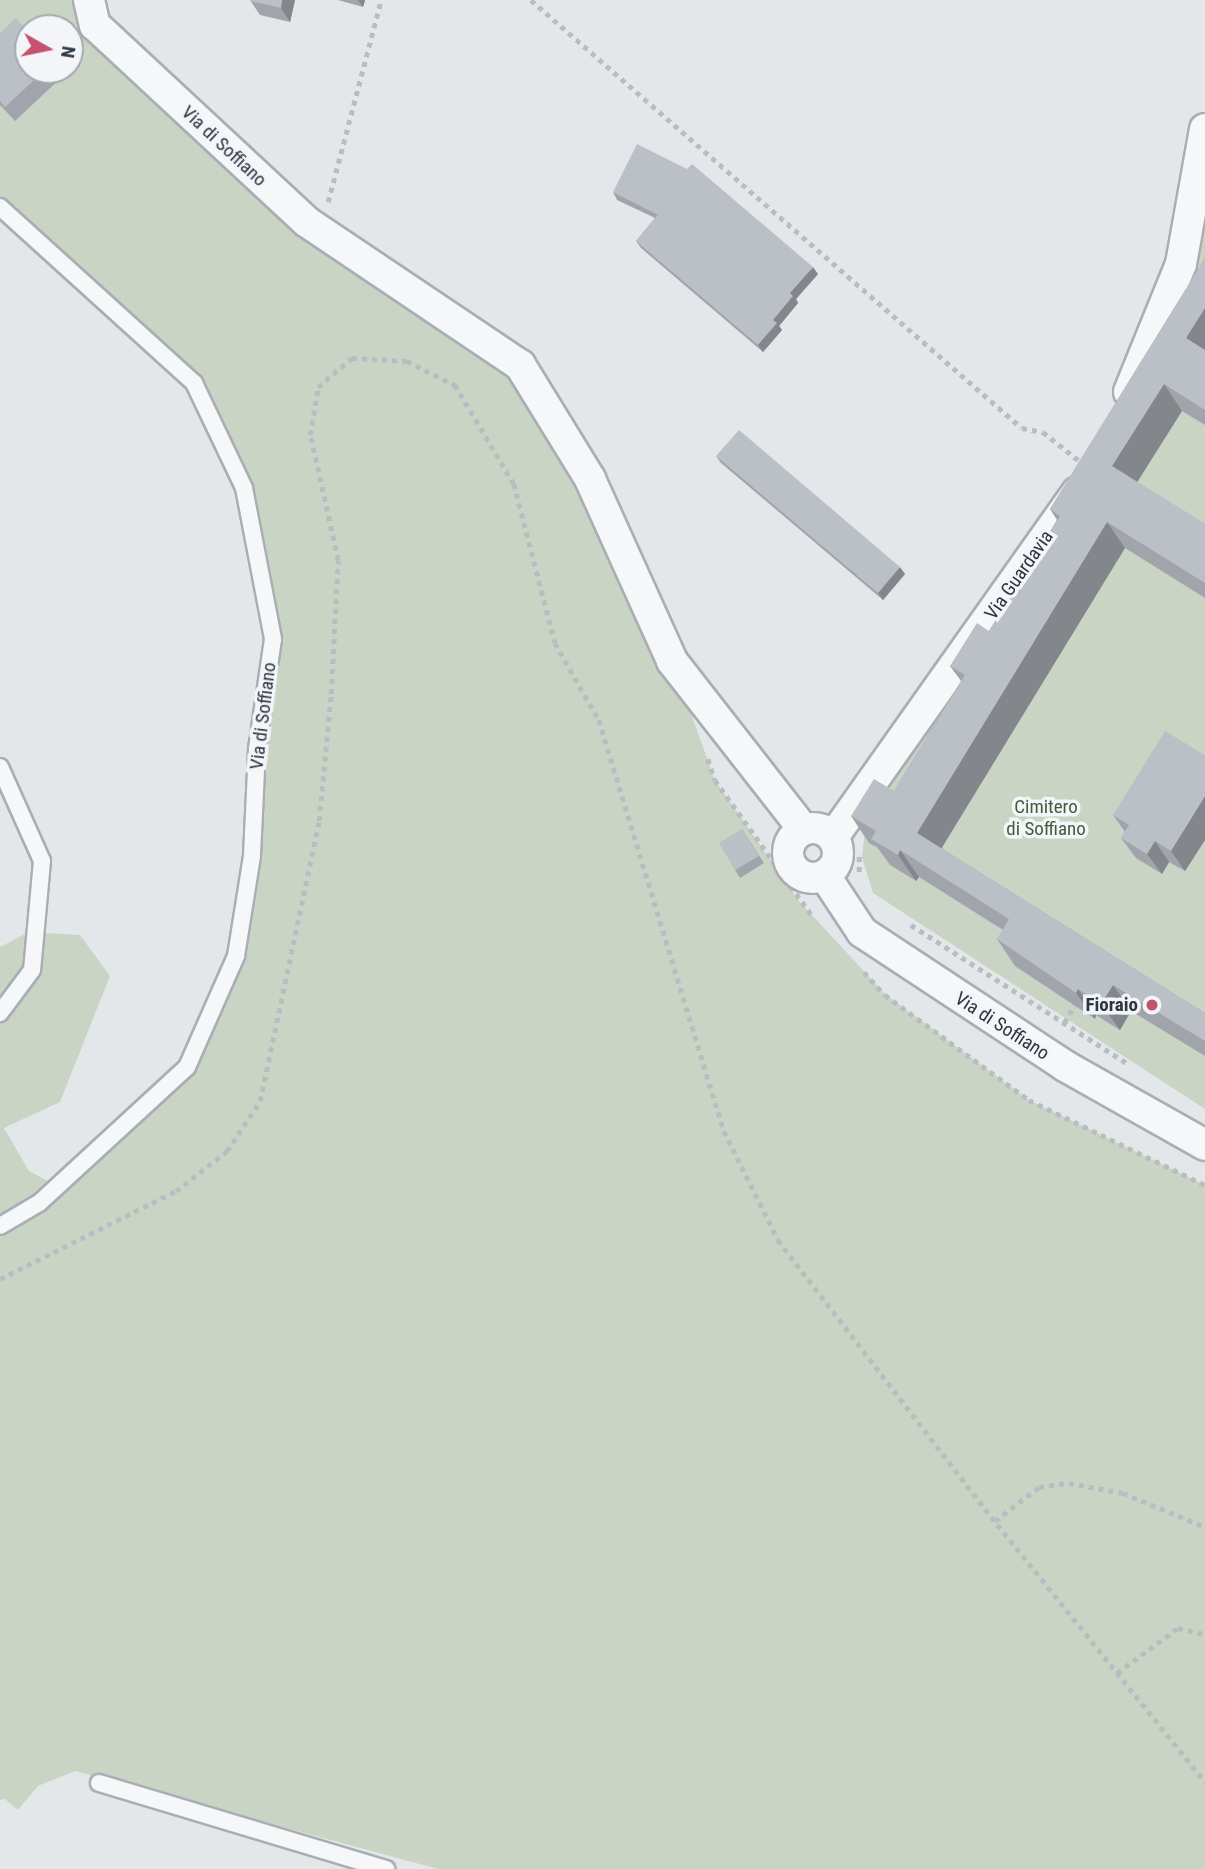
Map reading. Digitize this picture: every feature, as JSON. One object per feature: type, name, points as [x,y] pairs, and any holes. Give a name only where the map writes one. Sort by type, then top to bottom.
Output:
[{"type":"street","name":"Via di Soffiano","points":[[89,0],[95,25],[321,232],[520,365],[590,479],[671,661],[804,830]]},
{"type":"street","points":[[1115,421],[1181,264],[1205,129]]},
{"type":"street","name":"Via Guardavia","points":[[846,842],[1091,470]]},
{"type":"street","points":[[819,829],[846,842],[839,852],[834,868],[825,876],[805,877],[790,862],[792,839],[804,830],[819,829]]},
{"type":"street","name":"Via di Soffiano","points":[[825,876],[862,932],[1065,1066],[1205,1145]]},
{"type":"lane","name":"Via di Soffiano","points":[[0,207],[8,226],[111,304],[194,383],[244,488],[273,639],[257,749],[252,856],[236,957],[187,1068],[39,1203],[0,1226]]},
{"type":"lane","points":[[0,767],[42,861],[32,970],[0,1013]]},
{"type":"lane","points":[[99,1783],[386,1869]]},
{"type":"path","points":[[321,232],[381,0]]},
{"type":"path","points":[[531,0],[1023,428],[1043,432],[1091,470]]},
{"type":"path","points":[[0,1279],[176,1191],[227,1151],[260,1101],[319,821],[331,694],[338,560],[310,435],[318,387],[352,358],[407,361],[455,385],[514,484],[555,643],[599,720],[724,1131],[772,1228],[995,1521],[1205,1782]]},
{"type":"path","points":[[846,842],[861,885]]},
{"type":"path","points":[[899,917],[1135,1068]]},
{"type":"path","points":[[1064,1023],[1082,991]]},
{"type":"path","points":[[995,1521],[1039,1487],[1069,1483],[1123,1493],[1205,1527]]},
{"type":"path","points":[[1117,1673],[1178,1628],[1205,1634]]},
{"type":"green space","points":[[0,0],[89,0],[307,222],[520,365],[672,661],[715,780],[799,901],[885,994],[1029,1100],[1205,1185],[1205,1869],[438,1869],[75,1771],[38,1786],[18,1810],[5,1799],[0,1800],[0,947],[25,934],[30,953],[44,933],[80,935],[110,976],[60,1102],[4,1128],[29,1171],[57,1186],[187,1067],[236,957],[273,639],[244,488],[194,383],[0,207]]},
{"type":"green space","name":"Cimitero di Soffiano","points":[[1205,210],[1205,1109],[873,893],[862,857],[867,813],[1061,535]]},
{"type":"building","points":[[282,0],[281,8],[250,1]]},
{"type":"building","points":[[14,20],[14,84],[30,84],[5,107],[0,101],[0,33]]},
{"type":"building","points":[[637,144],[687,169],[692,164],[813,267],[790,293],[793,296],[773,320],[777,323],[758,345],[636,241],[658,215],[613,192]]},
{"type":"building","points":[[1205,258],[1205,308],[1186,338],[1205,350],[1205,410],[1164,384],[1112,466],[1205,524],[1205,583],[1107,522],[917,833],[1205,1013],[1205,1041],[1113,985],[1101,1004],[1078,989],[1076,993],[997,939],[1009,919],[900,850],[898,855],[871,839],[876,831],[851,816],[874,779],[894,791],[965,675],[950,666],[977,623],[989,631],[1060,516],[1050,509]]},
{"type":"building","points":[[739,430],[900,567],[878,593],[716,456]]},
{"type":"building","points":[[1165,731],[1205,755],[1205,796],[1171,851],[1155,841],[1147,854],[1121,838],[1129,825],[1113,815]]},
{"type":"building","points":[[742,829],[759,856],[735,870],[719,843]]},
{"type":"place","name":"Fioraio","points":[[1152,1005]]}]
